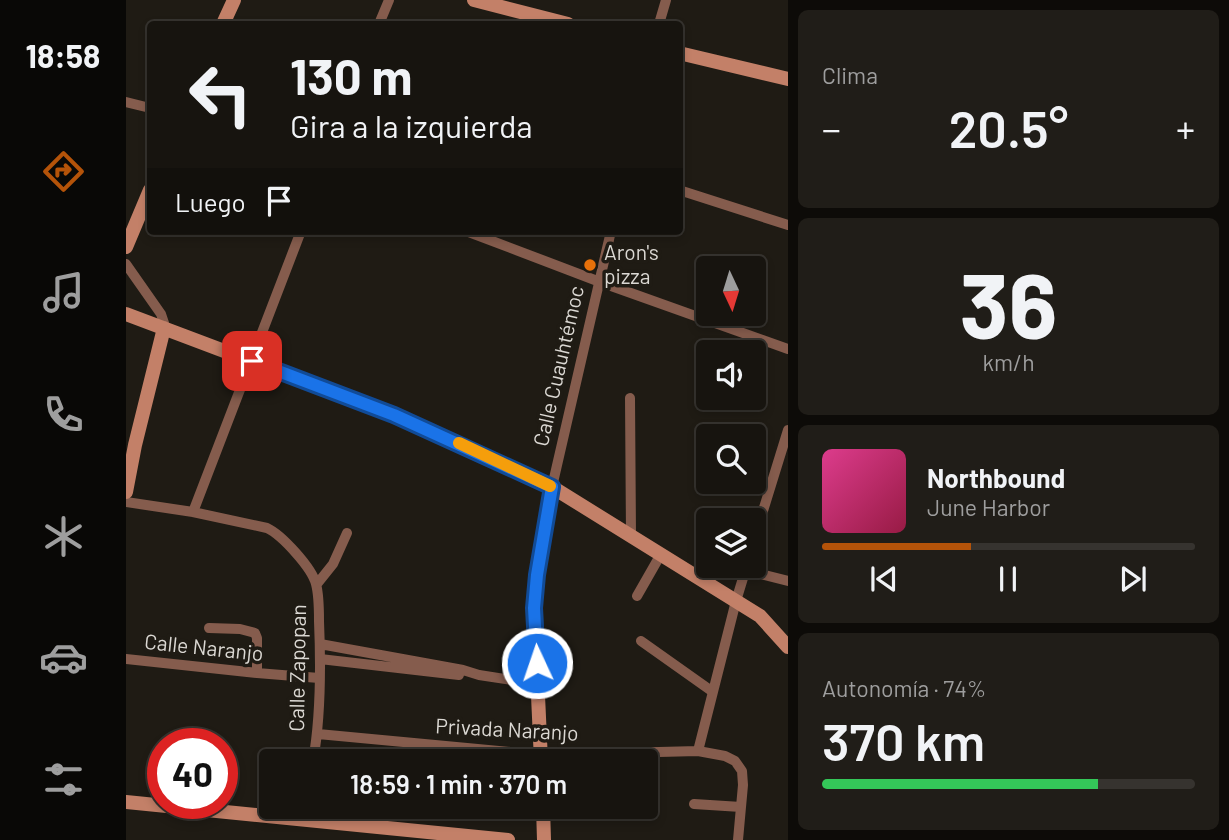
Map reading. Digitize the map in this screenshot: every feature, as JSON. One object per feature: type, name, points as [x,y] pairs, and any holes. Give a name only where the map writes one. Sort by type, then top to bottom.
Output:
[{"type":"street","points":[[224,21],[234,0]]},
{"type":"street","points":[[380,21],[389,0]]},
{"type":"street","points":[[474,0],[556,21]]},
{"type":"street","points":[[660,21],[666,0]]},
{"type":"street","points":[[683,54],[788,79]]},
{"type":"street","points":[[126,102],[147,107]]},
{"type":"street","points":[[683,191],[788,225]]},
{"type":"street","points":[[126,247],[147,197]]},
{"type":"street","points":[[193,512],[299,235]]},
{"type":"street","points":[[477,235],[788,349]]},
{"type":"street","name":"Calle Cuauhtémoc","points":[[541,749],[534,608],[537,575],[552,487],[610,235]]},
{"type":"street","points":[[126,264],[161,314],[164,323],[126,492]]},
{"type":"street","points":[[126,314],[394,415],[552,487],[760,616],[788,647]]},
{"type":"street","points":[[630,398],[631,536]]},
{"type":"street","points":[[764,508],[788,430]]},
{"type":"street","name":"Calle Zapopan","points":[[126,502],[193,512],[271,530],[314,577],[317,584],[320,644],[315,749]]},
{"type":"street","points":[[317,584],[330,570],[347,533]]},
{"type":"street","points":[[637,596],[661,554]]},
{"type":"street","points":[[766,574],[788,581]]},
{"type":"street","points":[[698,751],[743,578]]},
{"type":"street","points":[[209,628],[253,632],[257,636],[257,673]]},
{"type":"street","points":[[641,640],[713,692]]},
{"type":"street","points":[[320,644],[479,675]]},
{"type":"street","name":"Calle Naranjo","points":[[126,659],[320,678]]},
{"type":"street","points":[[320,659],[452,675],[479,675],[538,684]]},
{"type":"street","name":"Privada Naranjo","points":[[318,734],[457,749]]},
{"type":"street","name":"Privada Naranjo","points":[[658,753],[698,751],[724,755],[735,761],[742,771],[741,807]]},
{"type":"street","points":[[126,802],[147,803]]},
{"type":"street","points":[[694,804],[741,807],[738,840]]},
{"type":"street","points":[[238,809],[259,810]]},
{"type":"street","points":[[349,819],[508,840]]},
{"type":"street","points":[[543,819],[544,840]]},
{"type":"slow traffic","points":[[459,443],[550,486]]},
{"type":"place","name":"Aron's pizza","points":[[590,265]]},
{"type":"route","points":[[252,361],[394,415],[552,487],[534,608],[537,663]]}]
